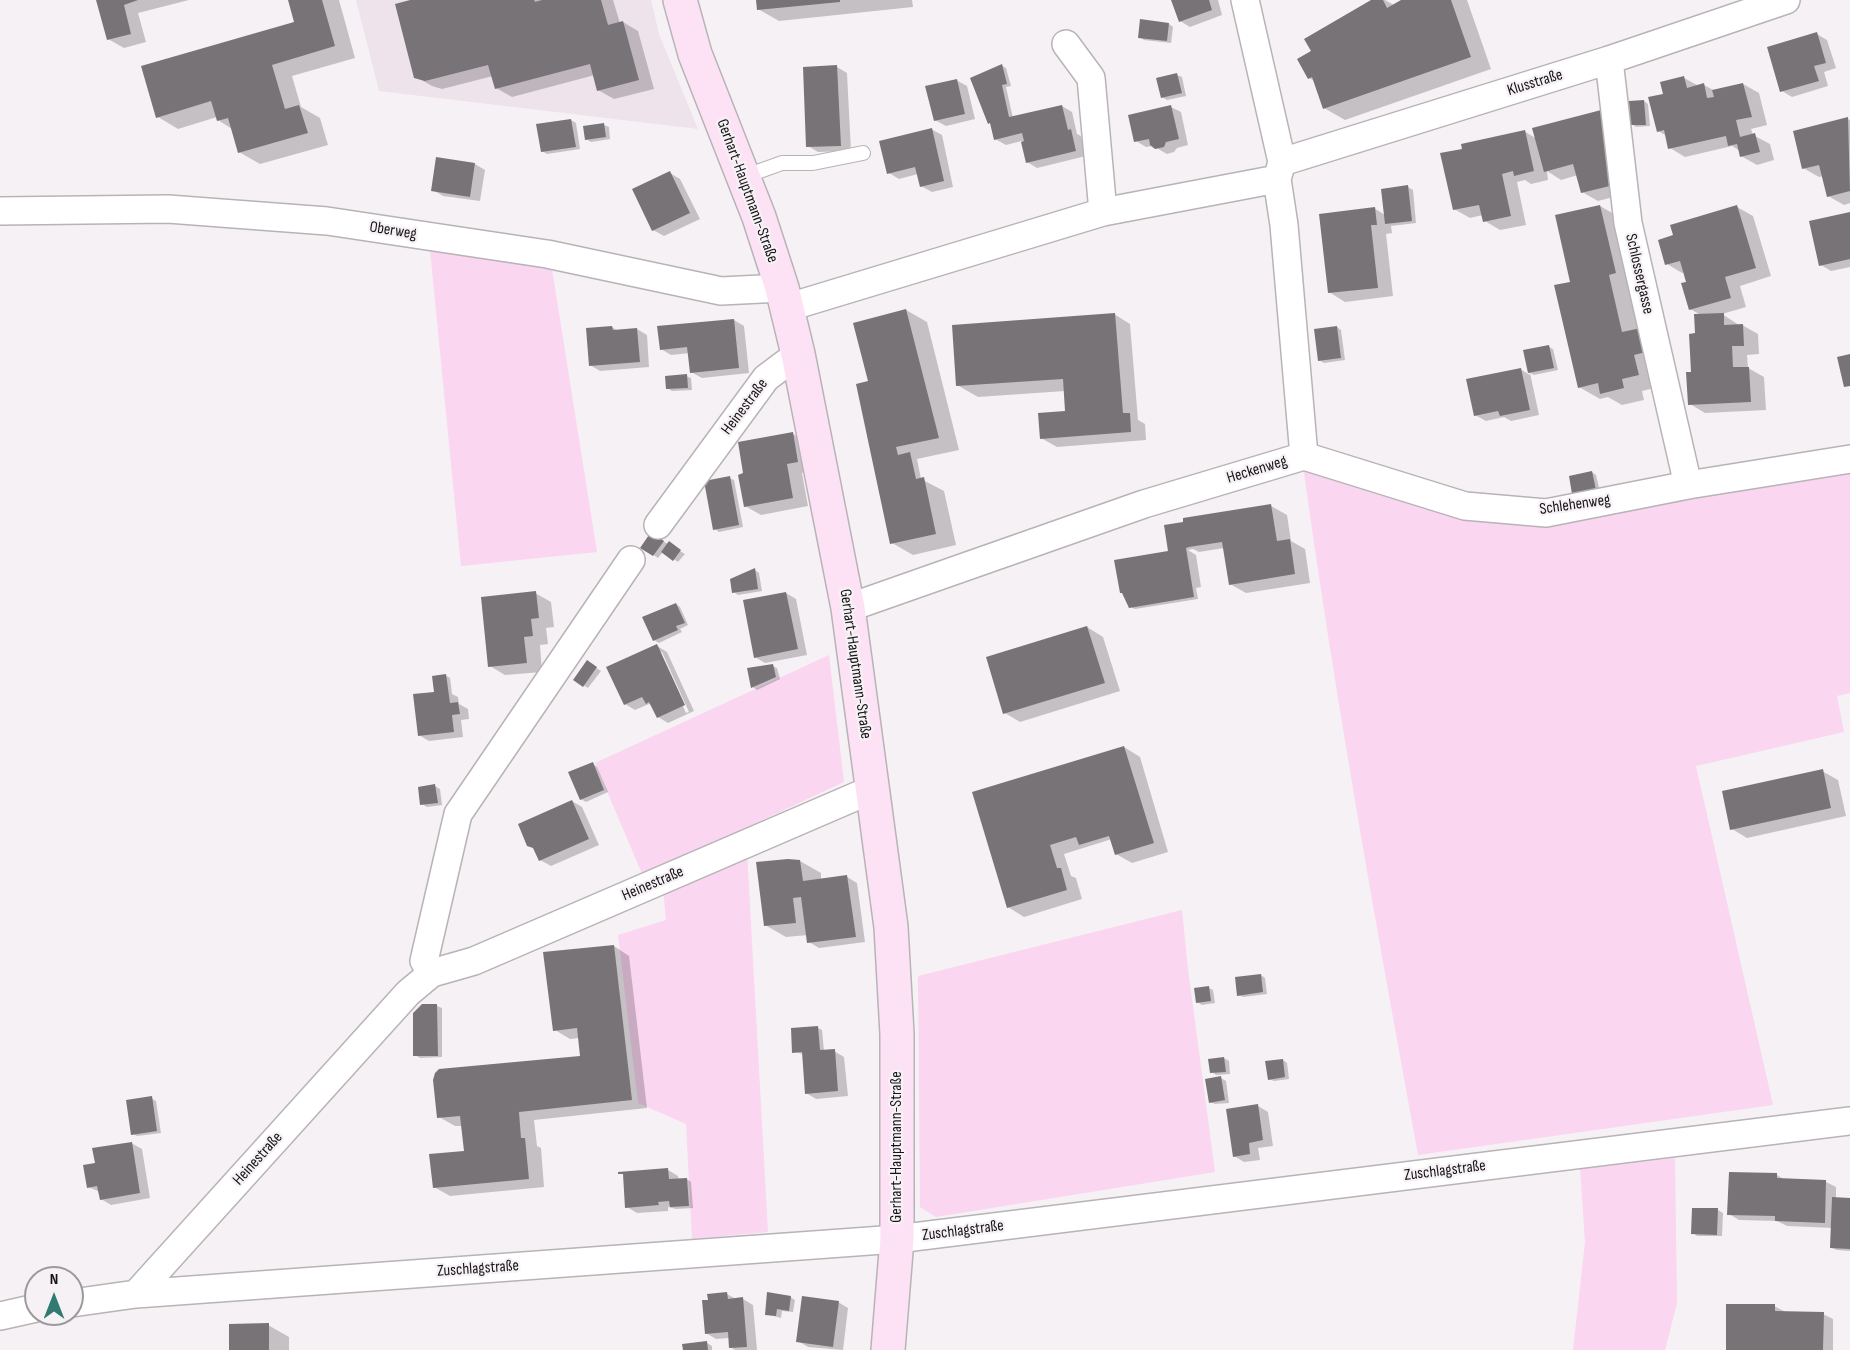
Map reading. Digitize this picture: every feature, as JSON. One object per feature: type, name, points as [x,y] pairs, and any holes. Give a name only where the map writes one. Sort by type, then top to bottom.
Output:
[{"type":"street","name":"Gerhart-Hauptmann-Straße","points":[[681,0],[695,54],[759,216],[784,298],[798,354],[848,609],[891,927],[896,1022],[897,1239],[888,1350]]},
{"type":"street","points":[[784,298],[1103,212],[1279,170],[1245,0]]},
{"type":"street","name":"Klusstraße","points":[[1279,170],[1786,0]]},
{"type":"street","points":[[1066,44],[1091,78],[1103,212]]},
{"type":"street","name":"Schlossergasse","points":[[1609,60],[1628,223],[1688,485]]},
{"type":"street","name":"Heckenweg","points":[[848,609],[1144,504],[1304,456],[1279,170]]},
{"type":"street","name":"Oberweg","points":[[0,211],[168,209],[327,221],[547,254],[721,291],[784,298]]},
{"type":"street","name":"Heinestraße","points":[[658,525],[766,378],[798,354]]},
{"type":"street","name":"Schlehenweg","points":[[1304,456],[1465,506],[1546,513],[1688,485],[1850,459]]},
{"type":"street","points":[[432,973],[424,961],[458,814],[632,561]]},
{"type":"street","name":"Heinestraße","points":[[136,1294],[408,993],[432,973],[474,961],[873,789]]},
{"type":"street","name":"Zuschlagstraße","points":[[84,1301],[136,1294],[897,1239],[1850,1120]]},
{"type":"street","points":[[0,1316],[24,1311]]},
{"type":"lane","points":[[743,177],[782,163],[813,163],[863,153]]},
{"type":"shaded area","points":[[356,0],[651,0],[659,34],[698,129],[379,91]]},
{"type":"shaded area","points":[[430,250],[552,269],[597,552],[461,566]]},
{"type":"shaded area","points":[[1303,466],[1463,512],[1850,467],[1850,693],[1837,696],[1844,732],[1696,766],[1773,1105],[1418,1155],[1342,725]]},
{"type":"shaded area","points":[[829,655],[844,782],[643,876],[595,763]]},
{"type":"shaded area","points":[[747,852],[768,1232],[692,1239],[686,1124],[638,1103],[618,935],[666,920],[663,888]]},
{"type":"shaded area","points":[[1182,910],[1215,1172],[936,1217],[920,1207],[918,976]]},
{"type":"shaded area","points":[[1675,1158],[1677,1303],[1665,1350],[1573,1350],[1585,1242],[1580,1169]]},
{"type":"building","points":[[96,0],[138,0],[124,5],[131,34],[107,40]]},
{"type":"building","points":[[288,0],[322,0],[335,46],[272,65],[285,109],[299,105],[308,133],[238,153],[228,118],[217,121],[211,101],[156,118],[141,66],[294,22]]},
{"type":"building","points":[[410,0],[534,0],[535,2],[601,0],[608,25],[623,21],[639,80],[597,91],[590,64],[495,89],[488,65],[425,81],[414,78],[395,4]]},
{"type":"building","points":[[756,0],[840,0],[840,2],[757,10]]},
{"type":"building","points":[[1171,0],[1209,0],[1212,10],[1179,22]]},
{"type":"building","points":[[1371,0],[1383,0],[1387,8],[1401,0],[1451,0],[1471,57],[1323,109],[1312,77],[1308,79],[1297,59],[1311,51],[1304,39]]},
{"type":"building","points":[[1140,19],[1169,23],[1167,41],[1138,38]]},
{"type":"building","points":[[1817,32],[1826,63],[1814,66],[1819,81],[1780,92],[1767,47]]},
{"type":"building","points":[[1002,64],[1007,84],[1002,85],[1009,117],[1062,105],[1076,151],[1026,163],[1021,142],[1024,141],[1022,133],[994,140],[990,123],[988,124],[970,78]]},
{"type":"building","points":[[837,65],[841,146],[806,147],[803,67]]},
{"type":"building","points":[[1177,73],[1182,93],[1161,98],[1156,78]]},
{"type":"building","points":[[1684,76],[1687,88],[1704,83],[1707,98],[1714,97],[1712,90],[1743,83],[1752,117],[1736,120],[1740,137],[1755,133],[1760,152],[1740,157],[1737,144],[1728,146],[1726,136],[1668,149],[1664,130],[1657,132],[1648,97],[1663,94],[1660,82]]},
{"type":"building","points":[[957,79],[965,114],[934,121],[925,86]]},
{"type":"building","points":[[1644,100],[1646,125],[1630,125],[1629,101]]},
{"type":"building","points":[[1171,105],[1179,139],[1166,142],[1164,147],[1155,149],[1150,145],[1149,139],[1134,142],[1128,115]]},
{"type":"building","points":[[1605,109],[1618,184],[1581,193],[1573,164],[1544,172],[1532,128]]},
{"type":"building","points":[[1848,117],[1850,191],[1827,197],[1819,165],[1802,169],[1793,131]]},
{"type":"building","points":[[571,119],[576,147],[541,152],[536,124]]},
{"type":"building","points":[[604,123],[606,137],[585,140],[583,126]]},
{"type":"building","points":[[932,128],[944,181],[920,187],[915,167],[887,174],[879,141]]},
{"type":"building","points":[[1525,130],[1534,171],[1514,176],[1513,171],[1502,174],[1511,216],[1483,222],[1479,205],[1453,210],[1440,153],[1462,149],[1461,144]]},
{"type":"building","points":[[436,157],[475,163],[470,197],[431,191]]},
{"type":"building","points":[[670,171],[690,213],[652,231],[632,189]]},
{"type":"building","points":[[1408,185],[1412,221],[1385,224],[1381,189]]},
{"type":"building","points":[[1600,205],[1616,273],[1609,275],[1622,332],[1641,328],[1646,352],[1634,355],[1639,375],[1622,379],[1624,388],[1600,394],[1598,383],[1578,388],[1554,285],[1570,282],[1555,215]]},
{"type":"building","points":[[1737,205],[1756,268],[1725,277],[1731,298],[1689,310],[1681,283],[1686,282],[1680,261],[1665,265],[1658,240],[1673,235],[1670,225]]},
{"type":"building","points":[[1375,207],[1377,225],[1371,225],[1378,288],[1328,293],[1319,214]]},
{"type":"building","points":[[1850,212],[1850,259],[1819,266],[1809,221]]},
{"type":"building","points":[[906,309],[939,438],[896,447],[898,455],[910,452],[916,479],[924,477],[936,534],[890,544],[856,384],[868,381],[853,323]]},
{"type":"building","points":[[1115,313],[1123,413],[1130,413],[1131,432],[1040,439],[1038,413],[1065,411],[1063,379],[956,386],[952,325]]},
{"type":"building","points":[[1724,313],[1724,325],[1743,324],[1744,346],[1732,346],[1733,367],[1749,367],[1751,402],[1688,405],[1686,372],[1691,372],[1689,334],[1695,333],[1694,314]]},
{"type":"building","points":[[734,319],[739,368],[690,373],[687,347],[660,350],[657,326]]},
{"type":"building","points":[[612,326],[613,330],[637,328],[640,362],[589,366],[586,328]]},
{"type":"building","points":[[1337,326],[1341,358],[1318,361],[1314,329]]},
{"type":"building","points":[[1549,345],[1554,368],[1528,373],[1523,350]]},
{"type":"building","points":[[1850,354],[1850,386],[1844,387],[1837,357]]},
{"type":"building","points":[[1521,368],[1530,410],[1500,416],[1498,411],[1474,416],[1466,379]]},
{"type":"building","points":[[687,374],[688,388],[666,389],[665,376]]},
{"type":"building","points":[[793,432],[798,462],[787,464],[793,498],[744,507],[738,475],[743,473],[738,442]]},
{"type":"building","points":[[1592,471],[1596,490],[1572,494],[1569,476]]},
{"type":"building","points":[[730,476],[739,525],[713,530],[704,481]]},
{"type":"building","points":[[1271,504],[1277,541],[1290,539],[1295,574],[1229,585],[1222,542],[1189,547],[1186,548],[1194,597],[1129,608],[1120,593],[1114,560],[1168,551],[1164,525],[1183,522],[1183,518]]},
{"type":"building","points":[[651,532],[664,541],[653,556],[640,548]]},
{"type":"building","points":[[669,541],[681,550],[673,561],[661,552]]},
{"type":"building","points":[[755,568],[758,589],[732,593],[730,579]]},
{"type":"building","points":[[536,591],[539,618],[531,619],[533,636],[524,637],[527,663],[488,667],[481,597]]},
{"type":"building","points":[[786,592],[798,649],[754,658],[743,600]]},
{"type":"building","points":[[676,603],[685,623],[676,626],[678,630],[653,641],[642,617]]},
{"type":"building","points":[[1087,626],[1105,683],[1003,714],[986,657]]},
{"type":"building","points":[[657,644],[685,705],[657,718],[649,702],[646,704],[642,697],[624,705],[606,667]]},
{"type":"building","points":[[587,660],[597,667],[583,687],[573,680]]},
{"type":"building","points":[[773,664],[776,677],[751,688],[747,668]]},
{"type":"building","points":[[446,674],[450,703],[458,702],[460,714],[452,715],[454,732],[418,736],[413,694],[434,692],[432,676]]},
{"type":"building","points":[[1124,746],[1154,843],[1115,855],[1109,836],[1079,845],[1076,837],[1050,845],[1057,868],[1061,868],[1067,890],[1007,908],[972,792]]},
{"type":"building","points":[[593,762],[604,790],[580,800],[568,772]]},
{"type":"building","points":[[1823,769],[1831,808],[1730,830],[1722,791]]},
{"type":"building","points":[[435,784],[438,803],[420,805],[418,787]]},
{"type":"building","points":[[572,800],[589,839],[539,861],[533,848],[527,846],[518,824]]},
{"type":"building","points":[[800,860],[803,881],[847,875],[856,937],[807,943],[801,897],[793,898],[796,923],[764,926],[756,862]]},
{"type":"building","points":[[614,945],[632,1100],[519,1112],[521,1138],[525,1138],[529,1179],[433,1188],[429,1154],[464,1151],[460,1116],[437,1118],[433,1080],[435,1073],[439,1069],[580,1056],[577,1028],[553,1031],[543,952]]},
{"type":"building","points":[[1261,974],[1263,992],[1237,996],[1235,977]]},
{"type":"building","points":[[1209,986],[1211,1001],[1196,1003],[1194,988]]},
{"type":"building","points":[[422,1004],[437,1004],[438,1056],[413,1056],[413,1013]]},
{"type":"building","points":[[818,1026],[820,1050],[835,1049],[838,1091],[805,1094],[802,1052],[792,1053],[791,1028]]},
{"type":"building","points":[[1224,1057],[1226,1072],[1210,1073],[1208,1059]]},
{"type":"building","points":[[1283,1059],[1285,1077],[1268,1080],[1265,1061]]},
{"type":"building","points":[[1221,1076],[1225,1100],[1209,1103],[1205,1079]]},
{"type":"building","points":[[152,1096],[157,1131],[131,1135],[126,1100]]},
{"type":"building","points":[[1258,1104],[1263,1140],[1249,1143],[1250,1154],[1233,1157],[1226,1109]]},
{"type":"building","points":[[132,1142],[140,1193],[100,1200],[97,1186],[87,1188],[83,1165],[95,1163],[92,1148]]},
{"type":"building","points":[[668,1168],[669,1179],[687,1178],[689,1206],[670,1207],[669,1201],[658,1202],[659,1205],[625,1208],[623,1174],[618,1174],[618,1172]]},
{"type":"building","points":[[1729,1172],[1777,1173],[1777,1178],[1826,1180],[1825,1223],[1775,1221],[1775,1216],[1727,1215]]},
{"type":"building","points":[[1832,1197],[1850,1198],[1850,1249],[1830,1248]]},
{"type":"building","points":[[1692,1208],[1718,1208],[1717,1235],[1691,1234]]},
{"type":"building","points":[[727,1292],[728,1299],[743,1297],[747,1347],[729,1348],[728,1332],[705,1334],[702,1300],[708,1300],[707,1294]]},
{"type":"building","points":[[767,1292],[791,1296],[789,1311],[777,1309],[776,1316],[765,1315]]},
{"type":"building","points":[[802,1296],[839,1301],[833,1347],[796,1342]]},
{"type":"building","points":[[1726,1304],[1775,1304],[1775,1311],[1824,1312],[1823,1350],[1726,1350]]},
{"type":"building","points":[[269,1323],[269,1350],[229,1350],[229,1324]]},
{"type":"building","points":[[707,1341],[708,1350],[683,1350],[682,1344]]}]
